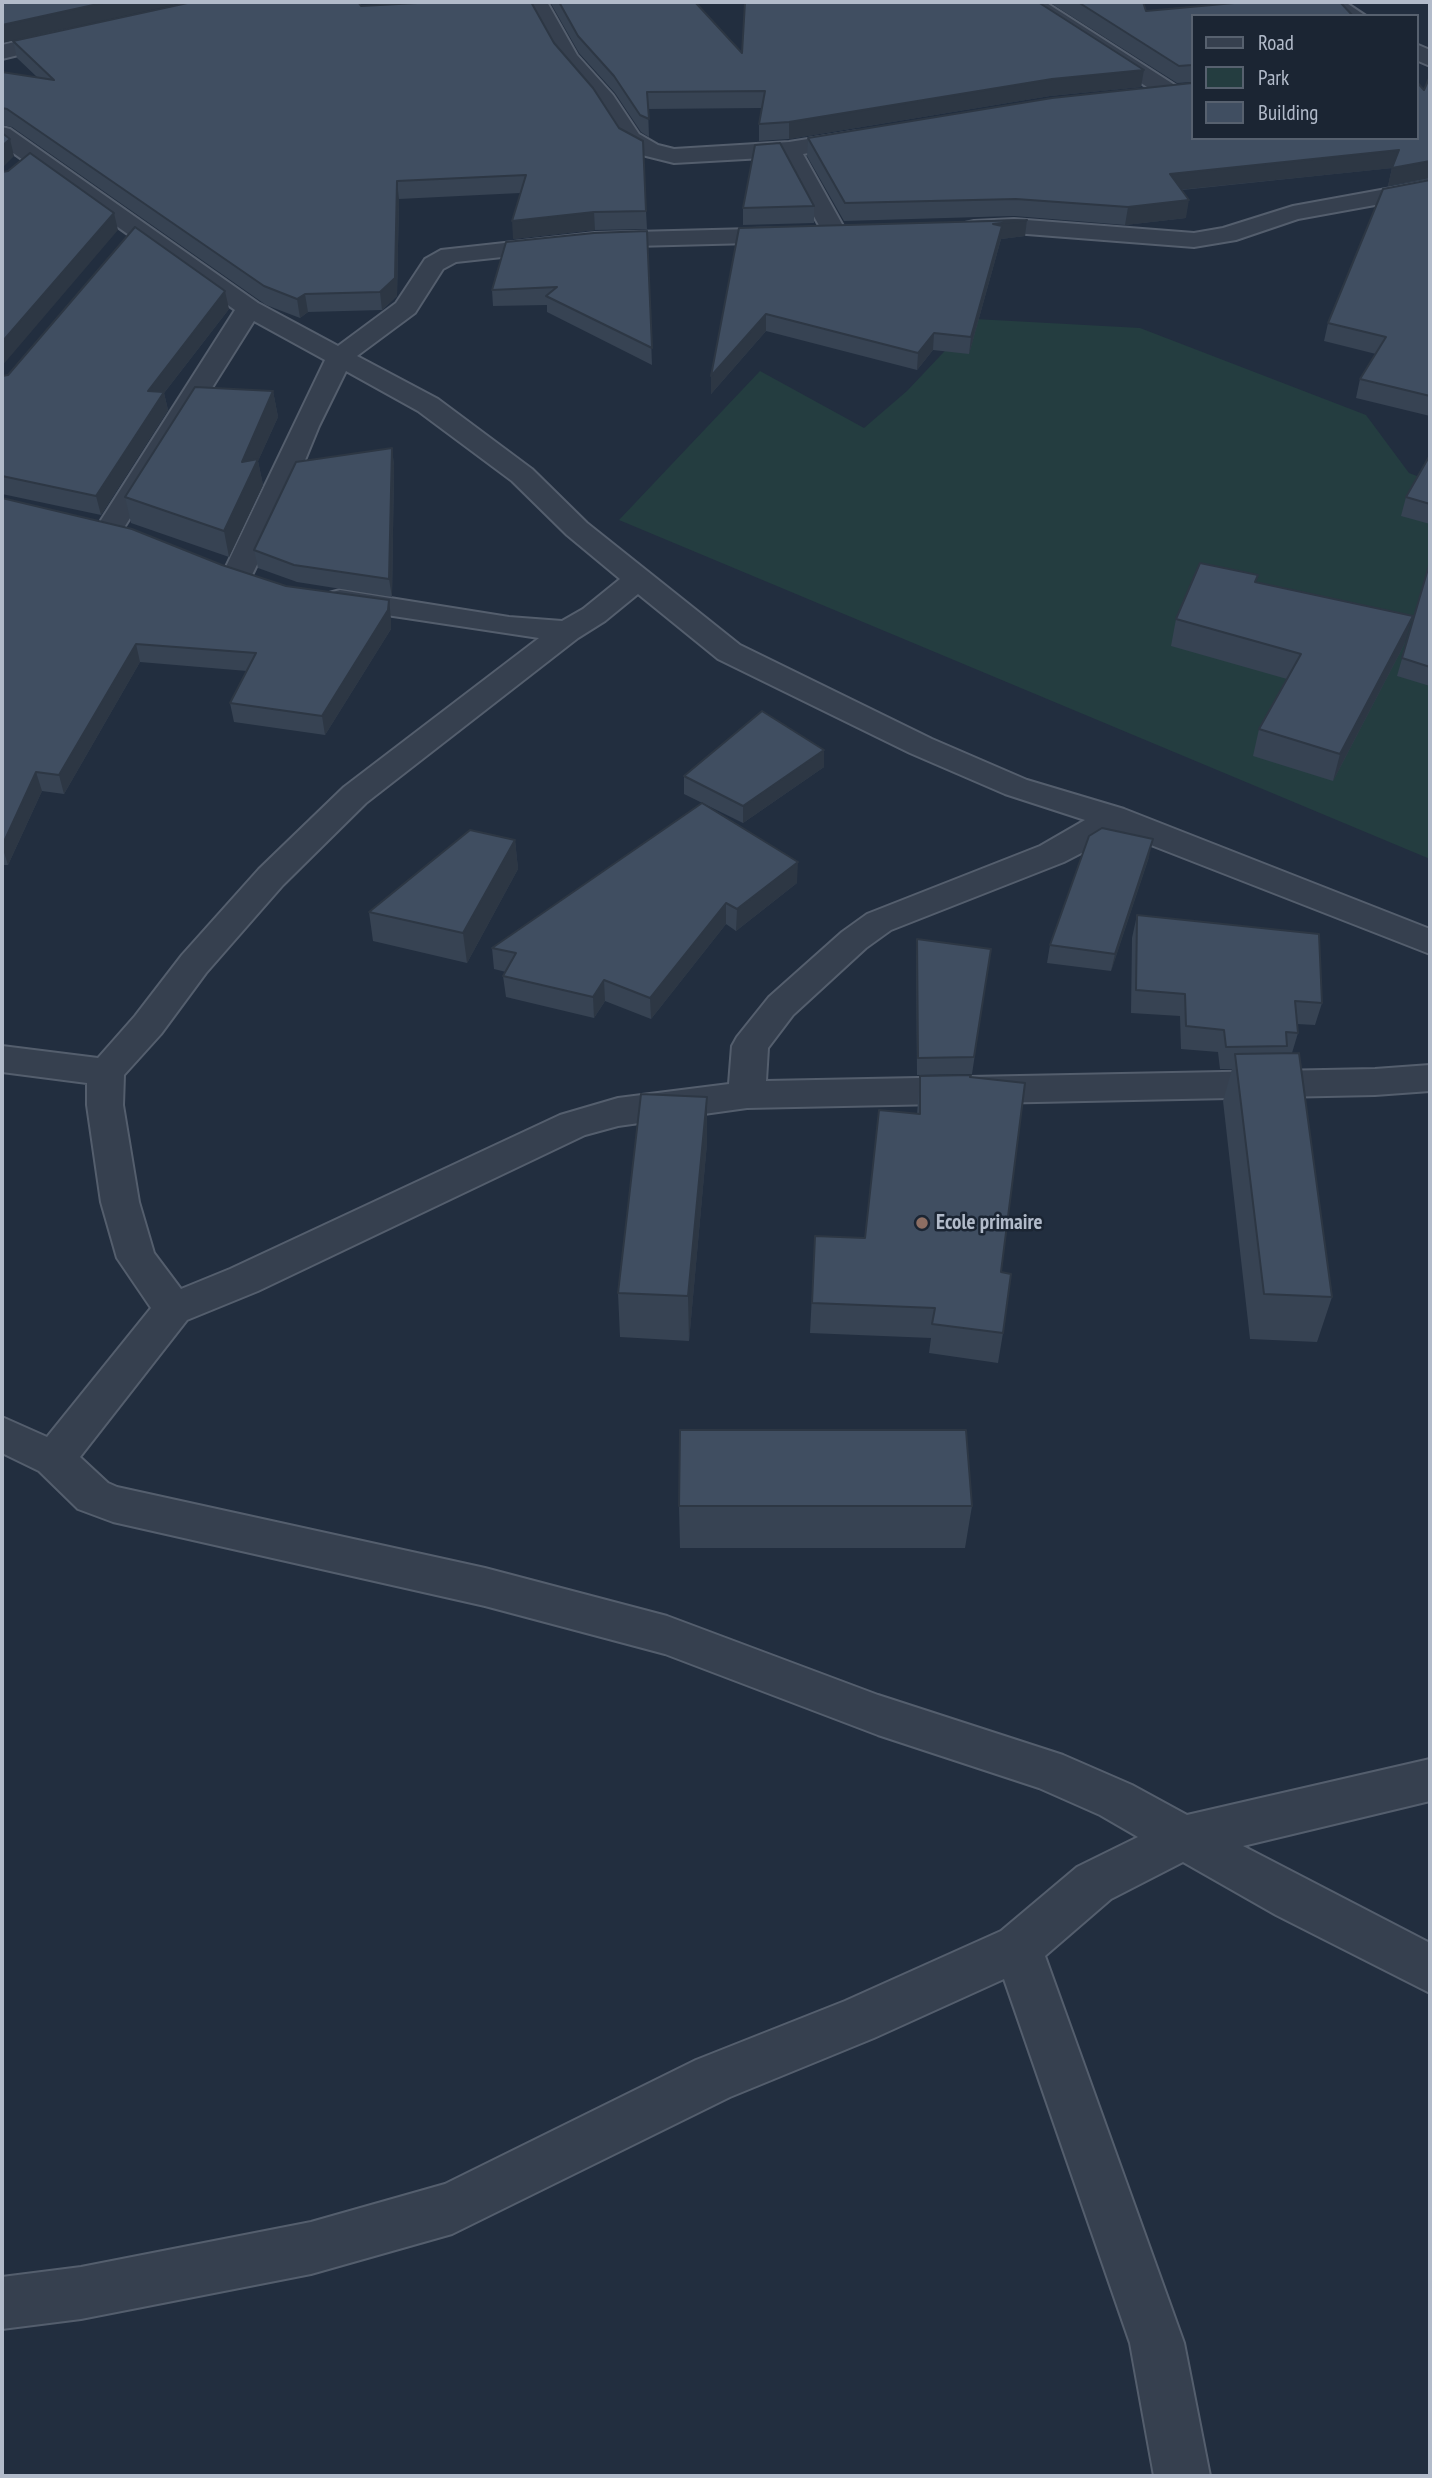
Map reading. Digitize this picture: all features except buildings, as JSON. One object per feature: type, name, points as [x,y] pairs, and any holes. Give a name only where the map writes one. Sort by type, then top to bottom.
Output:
[{"type":"street","points":[[536,2],[568,58],[590,80],[630,139],[650,150],[674,156],[789,149],[886,134]]},
{"type":"street","points":[[1031,2],[1182,92]]},
{"type":"street","points":[[1330,2],[1351,14]]},
{"type":"street","points":[[2,52],[82,33]]},
{"type":"street","points":[[1132,98],[1182,92]]},
{"type":"street","points":[[2,134],[22,165],[128,237],[249,308],[428,405],[522,475],[577,529],[729,652],[921,746],[1016,788],[1112,817],[1430,942]]},
{"type":"street","points":[[789,149],[835,233]]},
{"type":"street","points":[[946,229],[1014,226],[1195,240],[1227,235],[1293,213],[1430,188]]},
{"type":"street","points":[[236,574],[275,499],[304,426],[340,355],[389,323],[406,308],[434,264],[450,255],[595,240],[861,233]]},
{"type":"street","points":[[110,529],[249,308]]},
{"type":"street","points":[[173,1309],[136,1258],[120,1202],[104,1105],[106,1072],[148,1025],[194,964],[254,897],[355,795],[637,580]]},
{"type":"street","points":[[314,596],[509,626],[567,631]]},
{"type":"street","points":[[747,1095],[750,1046],[781,1006],[853,940],[879,922],[1052,854],[1081,839],[1112,817]]},
{"type":"street","points":[[2,1059],[106,1072]]},
{"type":"street","points":[[54,1459],[173,1309],[244,1280],[573,1125],[618,1112],[747,1095],[1430,1078]]},
{"type":"street","points":[[2,1434],[54,1459],[93,1496],[113,1504],[485,1587],[667,1635],[878,1715],[1047,1770],[1116,1800],[1293,1899],[1430,1969]]},
{"type":"street","points":[[2,2303],[81,2293],[311,2248],[452,2207],[714,2078],[857,2021],[1018,1948],[1094,1883],[1183,1838],[1430,1780]]},
{"type":"street","points":[[1018,1948],[1157,2343],[1182,2476]]},
{"type":"green space","points":[[975,319],[1140,328],[1366,415],[1409,473],[1430,481],[1430,859],[619,520],[760,371],[864,428],[907,391]]},
{"type":"place","name":"Ecole primaire","points":[[922,1223]]}]
